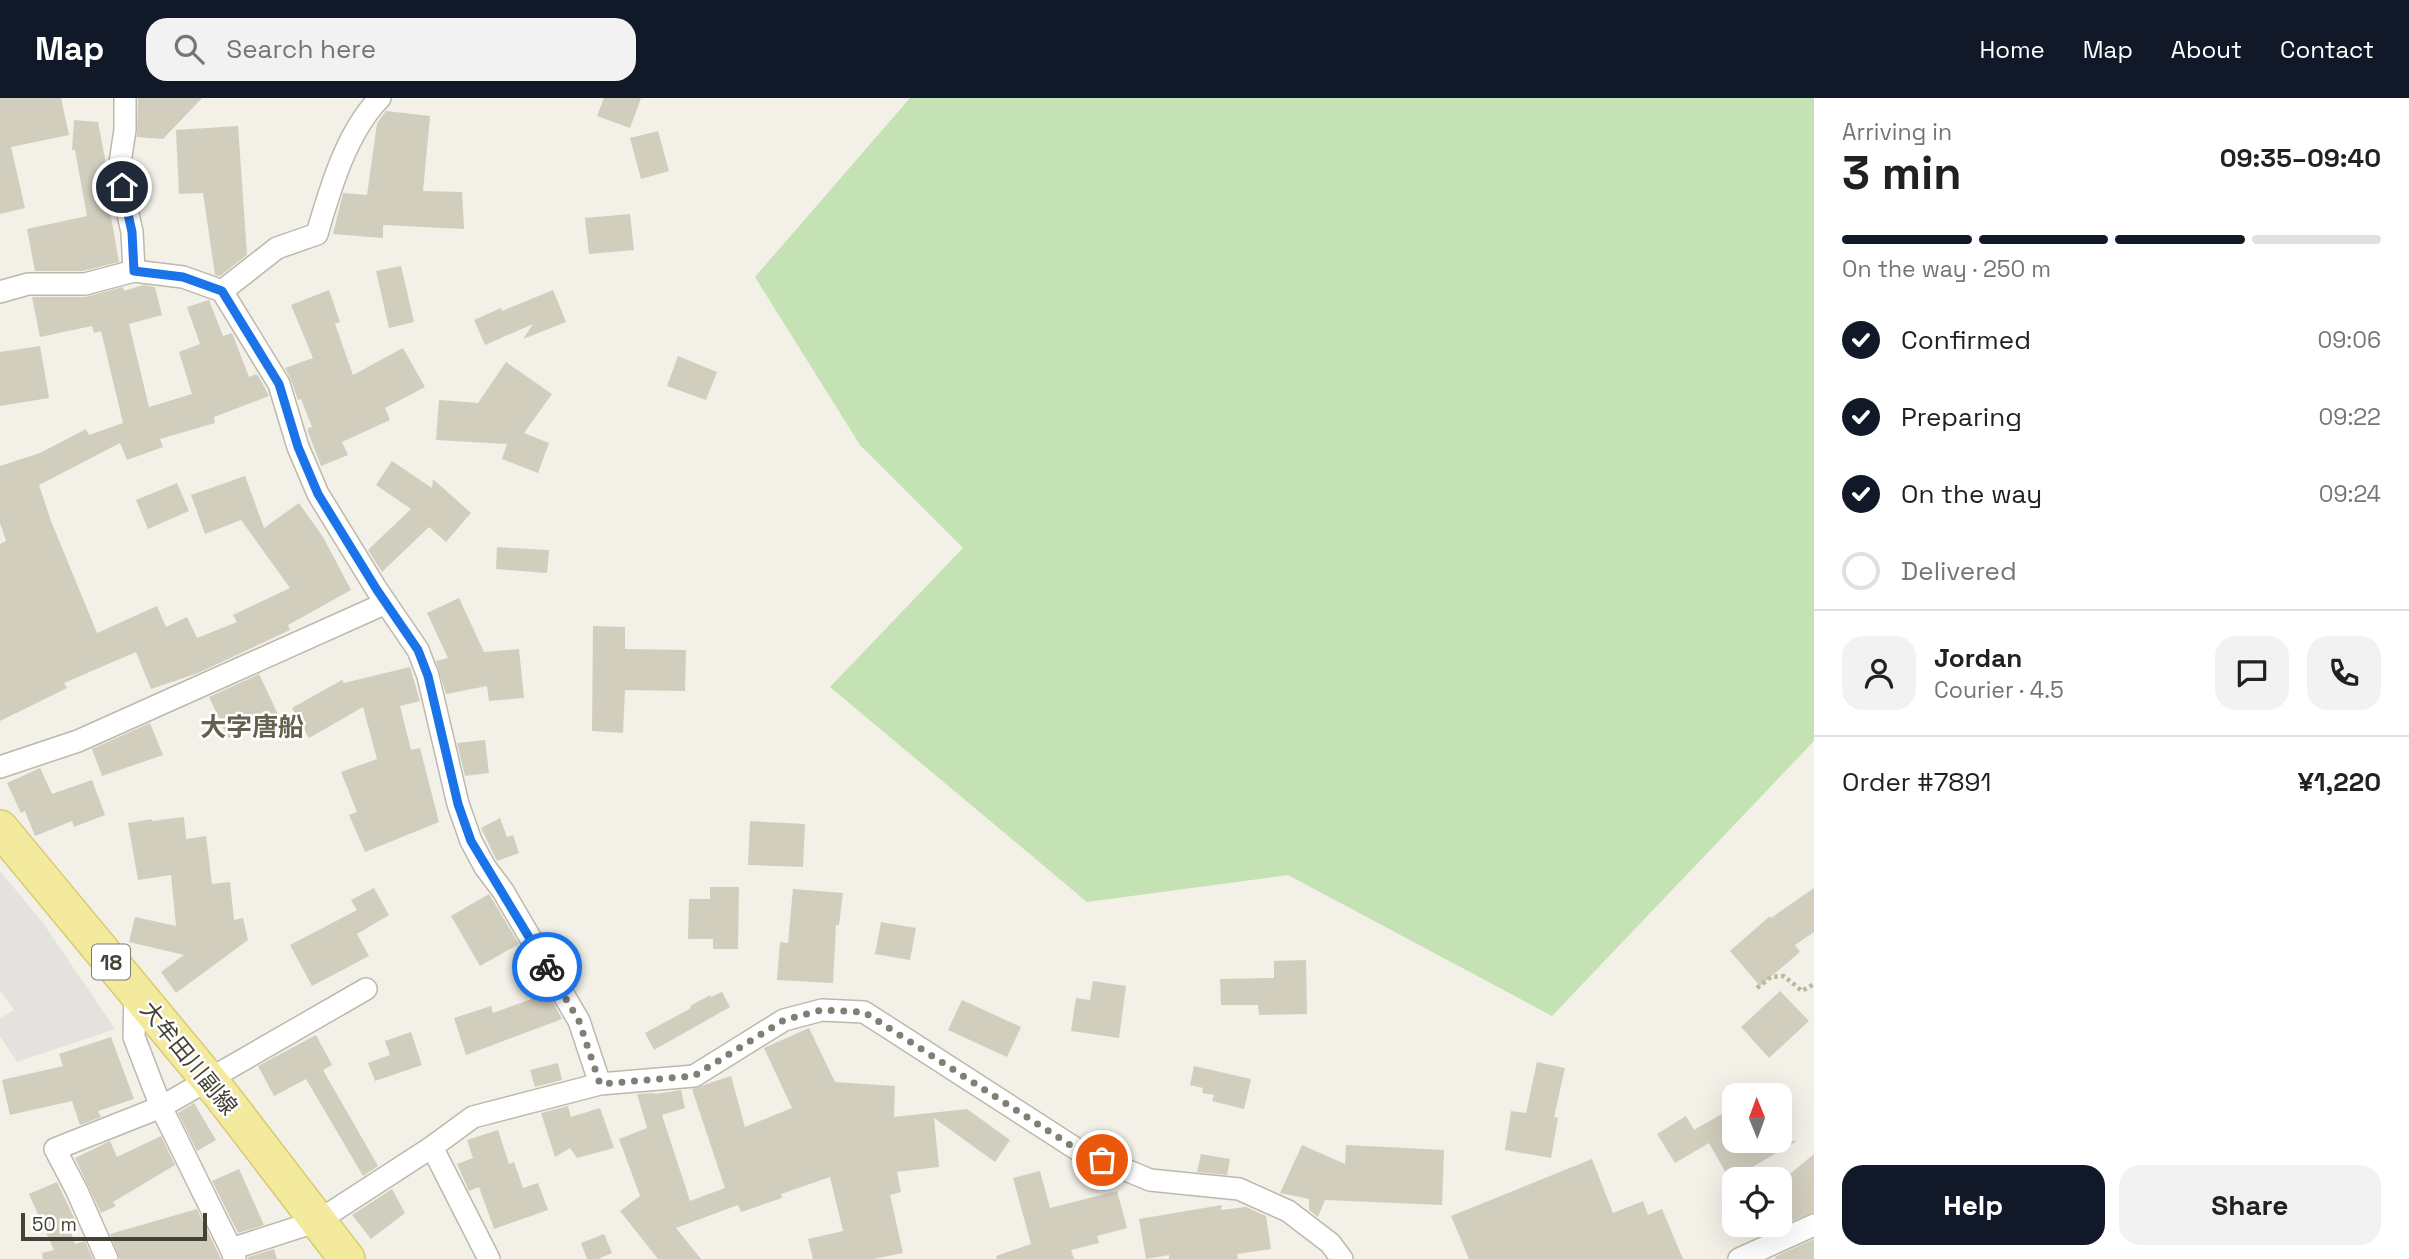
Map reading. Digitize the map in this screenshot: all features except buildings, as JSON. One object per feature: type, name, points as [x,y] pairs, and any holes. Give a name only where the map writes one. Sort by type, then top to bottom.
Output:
[{"type":"main road","name":"大牟田川副線","points":[[0,828],[209,1080],[347,1259]]},
{"type":"street","points":[[125,98],[125,130],[120,163],[122,187],[132,232],[134,271]]},
{"type":"street","points":[[222,291],[277,248],[317,234],[346,149],[359,124],[380,98]]},
{"type":"street","points":[[0,292],[29,284],[85,284],[134,271],[183,277],[222,291],[279,384],[298,447],[318,494],[418,650],[428,676],[458,804],[471,841],[579,1021],[600,1084]]},
{"type":"street","points":[[0,768],[78,741],[386,603]]},
{"type":"street","points":[[107,1259],[78,1191],[55,1149],[161,1107],[366,989]]},
{"type":"street","points":[[135,990],[134,1037],[161,1107],[233,1254],[317,1221],[432,1147],[473,1117],[600,1084],[694,1076],[784,1020],[822,1010],[864,1012],[1078,1150],[1150,1180],[1239,1189],[1288,1211],[1329,1243],[1342,1259]]},
{"type":"street","points":[[432,1147],[489,1259]]},
{"type":"street","points":[[1739,1259],[1814,1225]]},
{"type":"path","points":[[1757,988],[1771,977],[1784,976],[1802,991],[1814,984]]},
{"type":"green space","points":[[910,98],[1814,98],[1814,741],[1552,1016],[1288,875],[1087,902],[830,687],[963,548],[860,445],[755,277]]},
{"type":"shaded area","points":[[0,871],[43,923],[115,1029],[17,1062],[0,1036],[0,1018],[14,1010],[0,991]]},
{"type":"way so far","points":[[547,967],[579,1021],[600,1084],[694,1076],[784,1020],[822,1010],[864,1012],[1078,1150],[1102,1160]]},
{"type":"district","name":"大字唐船","points":[[252,727]]},
{"type":"route","points":[[122,187],[132,232],[134,271],[183,277],[222,291],[279,384],[298,447],[318,494],[377,590],[418,650],[428,676],[458,804],[471,841],[547,967]]}]
